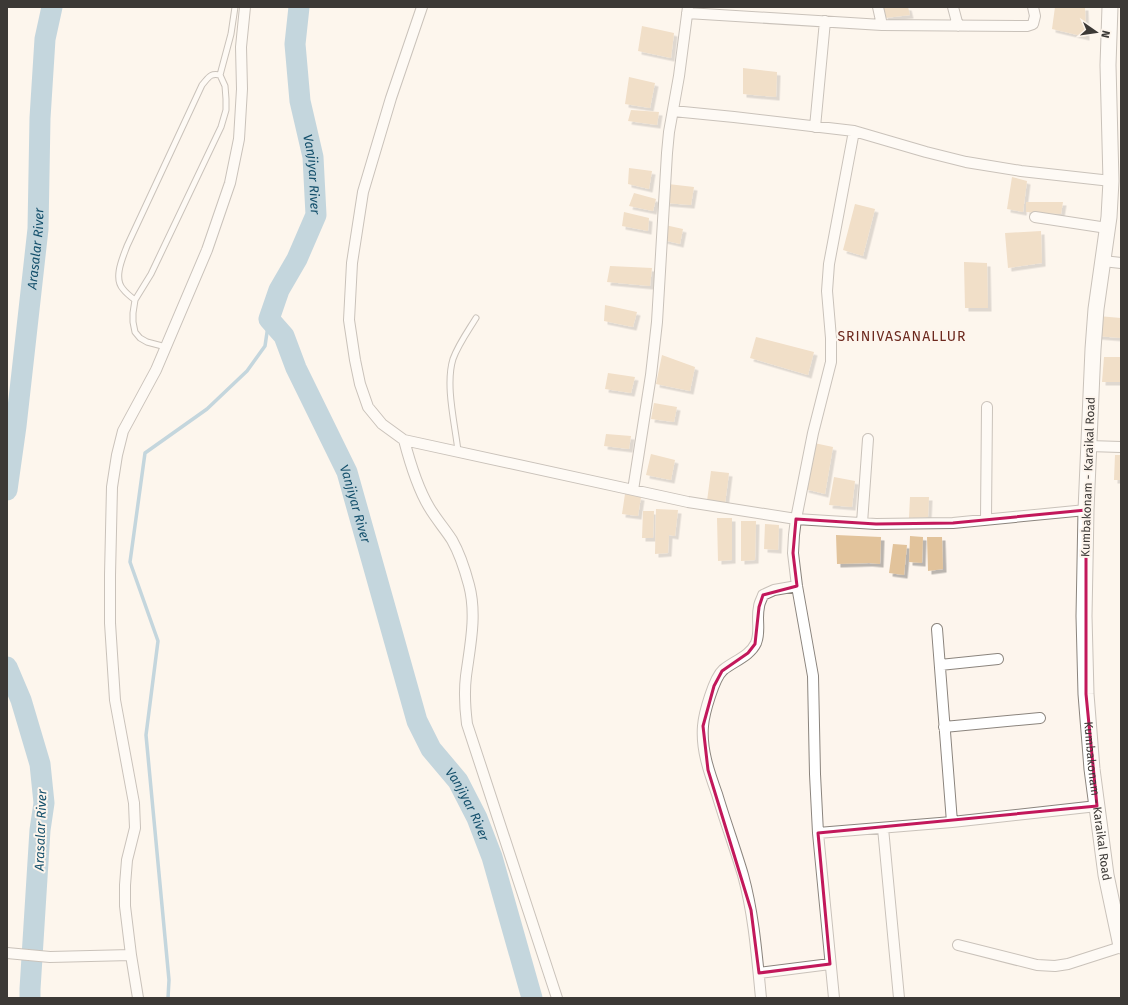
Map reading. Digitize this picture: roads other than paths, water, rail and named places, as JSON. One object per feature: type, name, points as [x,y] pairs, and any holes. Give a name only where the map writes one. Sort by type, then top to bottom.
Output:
[{"type":"main road","name":"Kumbakonam - Karaikal Road","points":[[1110,7],[1108,65],[1111,181],[1107,228],[1094,329],[1086,510],[1084,616],[1086,694],[1092,769],[1106,875],[1114,904],[1121,947]]},
{"type":"street","points":[[138,998],[125,906],[127,860],[135,828],[134,803],[115,700],[110,623],[112,487],[117,455],[123,431],[156,370],[166,347],[207,250],[230,183],[239,139],[242,89],[241,46],[245,7]]},
{"type":"street","points":[[422,7],[391,98],[364,192],[352,263],[350,320],[355,360],[360,384],[368,407],[382,424],[404,440],[688,502],[796,519],[862,523],[952,523],[1086,510]]},
{"type":"street","points":[[878,7],[882,25]]},
{"type":"street","points":[[953,7],[958,26]]},
{"type":"street","points":[[633,490],[651,375],[657,322],[669,132],[679,76],[688,10],[825,22],[882,25],[1027,26],[1033,24],[1035,16],[1033,7]]},
{"type":"street","points":[[815,127],[825,22]]},
{"type":"street","points":[[673,111],[854,131],[966,162],[1021,172],[1111,181]]},
{"type":"street","points":[[834,998],[818,833],[813,676],[797,586],[794,535],[813,433],[830,362],[831,338],[827,291],[829,264],[854,131]]},
{"type":"street","points":[[1035,217],[1107,228]]},
{"type":"street","points":[[1103,261],[1121,263]]},
{"type":"street","points":[[986,520],[987,407]]},
{"type":"street","points":[[862,523],[868,439]]},
{"type":"street","points":[[404,440],[420,490],[429,508],[452,541],[461,559],[470,587],[473,613],[472,634],[466,677],[465,701],[467,724],[557,998]]},
{"type":"street","points":[[1089,446],[1121,447]]},
{"type":"street","points":[[761,998],[751,910],[743,875],[708,770],[703,746],[703,726],[709,699],[722,671],[748,653],[755,644],[759,632],[759,607],[763,596],[774,590],[797,586]]},
{"type":"street","points":[[937,629],[952,822]]},
{"type":"street","points":[[940,665],[998,659]]},
{"type":"street","points":[[944,727],[1040,718]]},
{"type":"street","points":[[818,833],[952,822],[1097,806]]},
{"type":"street","points":[[883,828],[899,998]]},
{"type":"street","points":[[958,945],[1037,965],[1054,966],[1068,964],[1121,947]]},
{"type":"street","points":[[7,953],[50,957],[131,955]]},
{"type":"street","points":[[759,973],[830,964]]},
{"type":"lane","points":[[166,347],[147,342],[134,332],[133,313],[135,300],[151,274],[221,127],[226,110],[226,99],[225,86],[220,75],[231,34],[235,7]]},
{"type":"lane","points":[[135,300],[122,288],[120,282],[120,266],[127,246],[202,85],[210,76],[215,74],[220,75]]},
{"type":"lane","points":[[458,451],[449,388],[450,373],[454,358],[476,318]]},
{"type":"waterway","name":"Arasalar River","points":[[7,490],[16,426],[38,229],[40,118],[45,39],[52,7]]},
{"type":"waterway","name":"Vanjiyar River","points":[[299,7],[295,44],[300,101],[313,157],[316,215],[297,259],[279,290],[269,319],[284,336],[296,368],[347,472],[417,721],[431,749],[458,781],[477,818],[492,857],[532,998]]},
{"type":"waterway","points":[[168,998],[169,980],[146,735],[158,641],[130,562],[145,453],[207,409],[247,371],[265,346],[269,319]]},
{"type":"waterway","name":"Arasalar River","points":[[7,667],[21,700],[40,764],[44,803],[40,830],[30,998]]},
{"type":"district","name":"SRINIVASANALLUR","points":[[902,336]]}]
